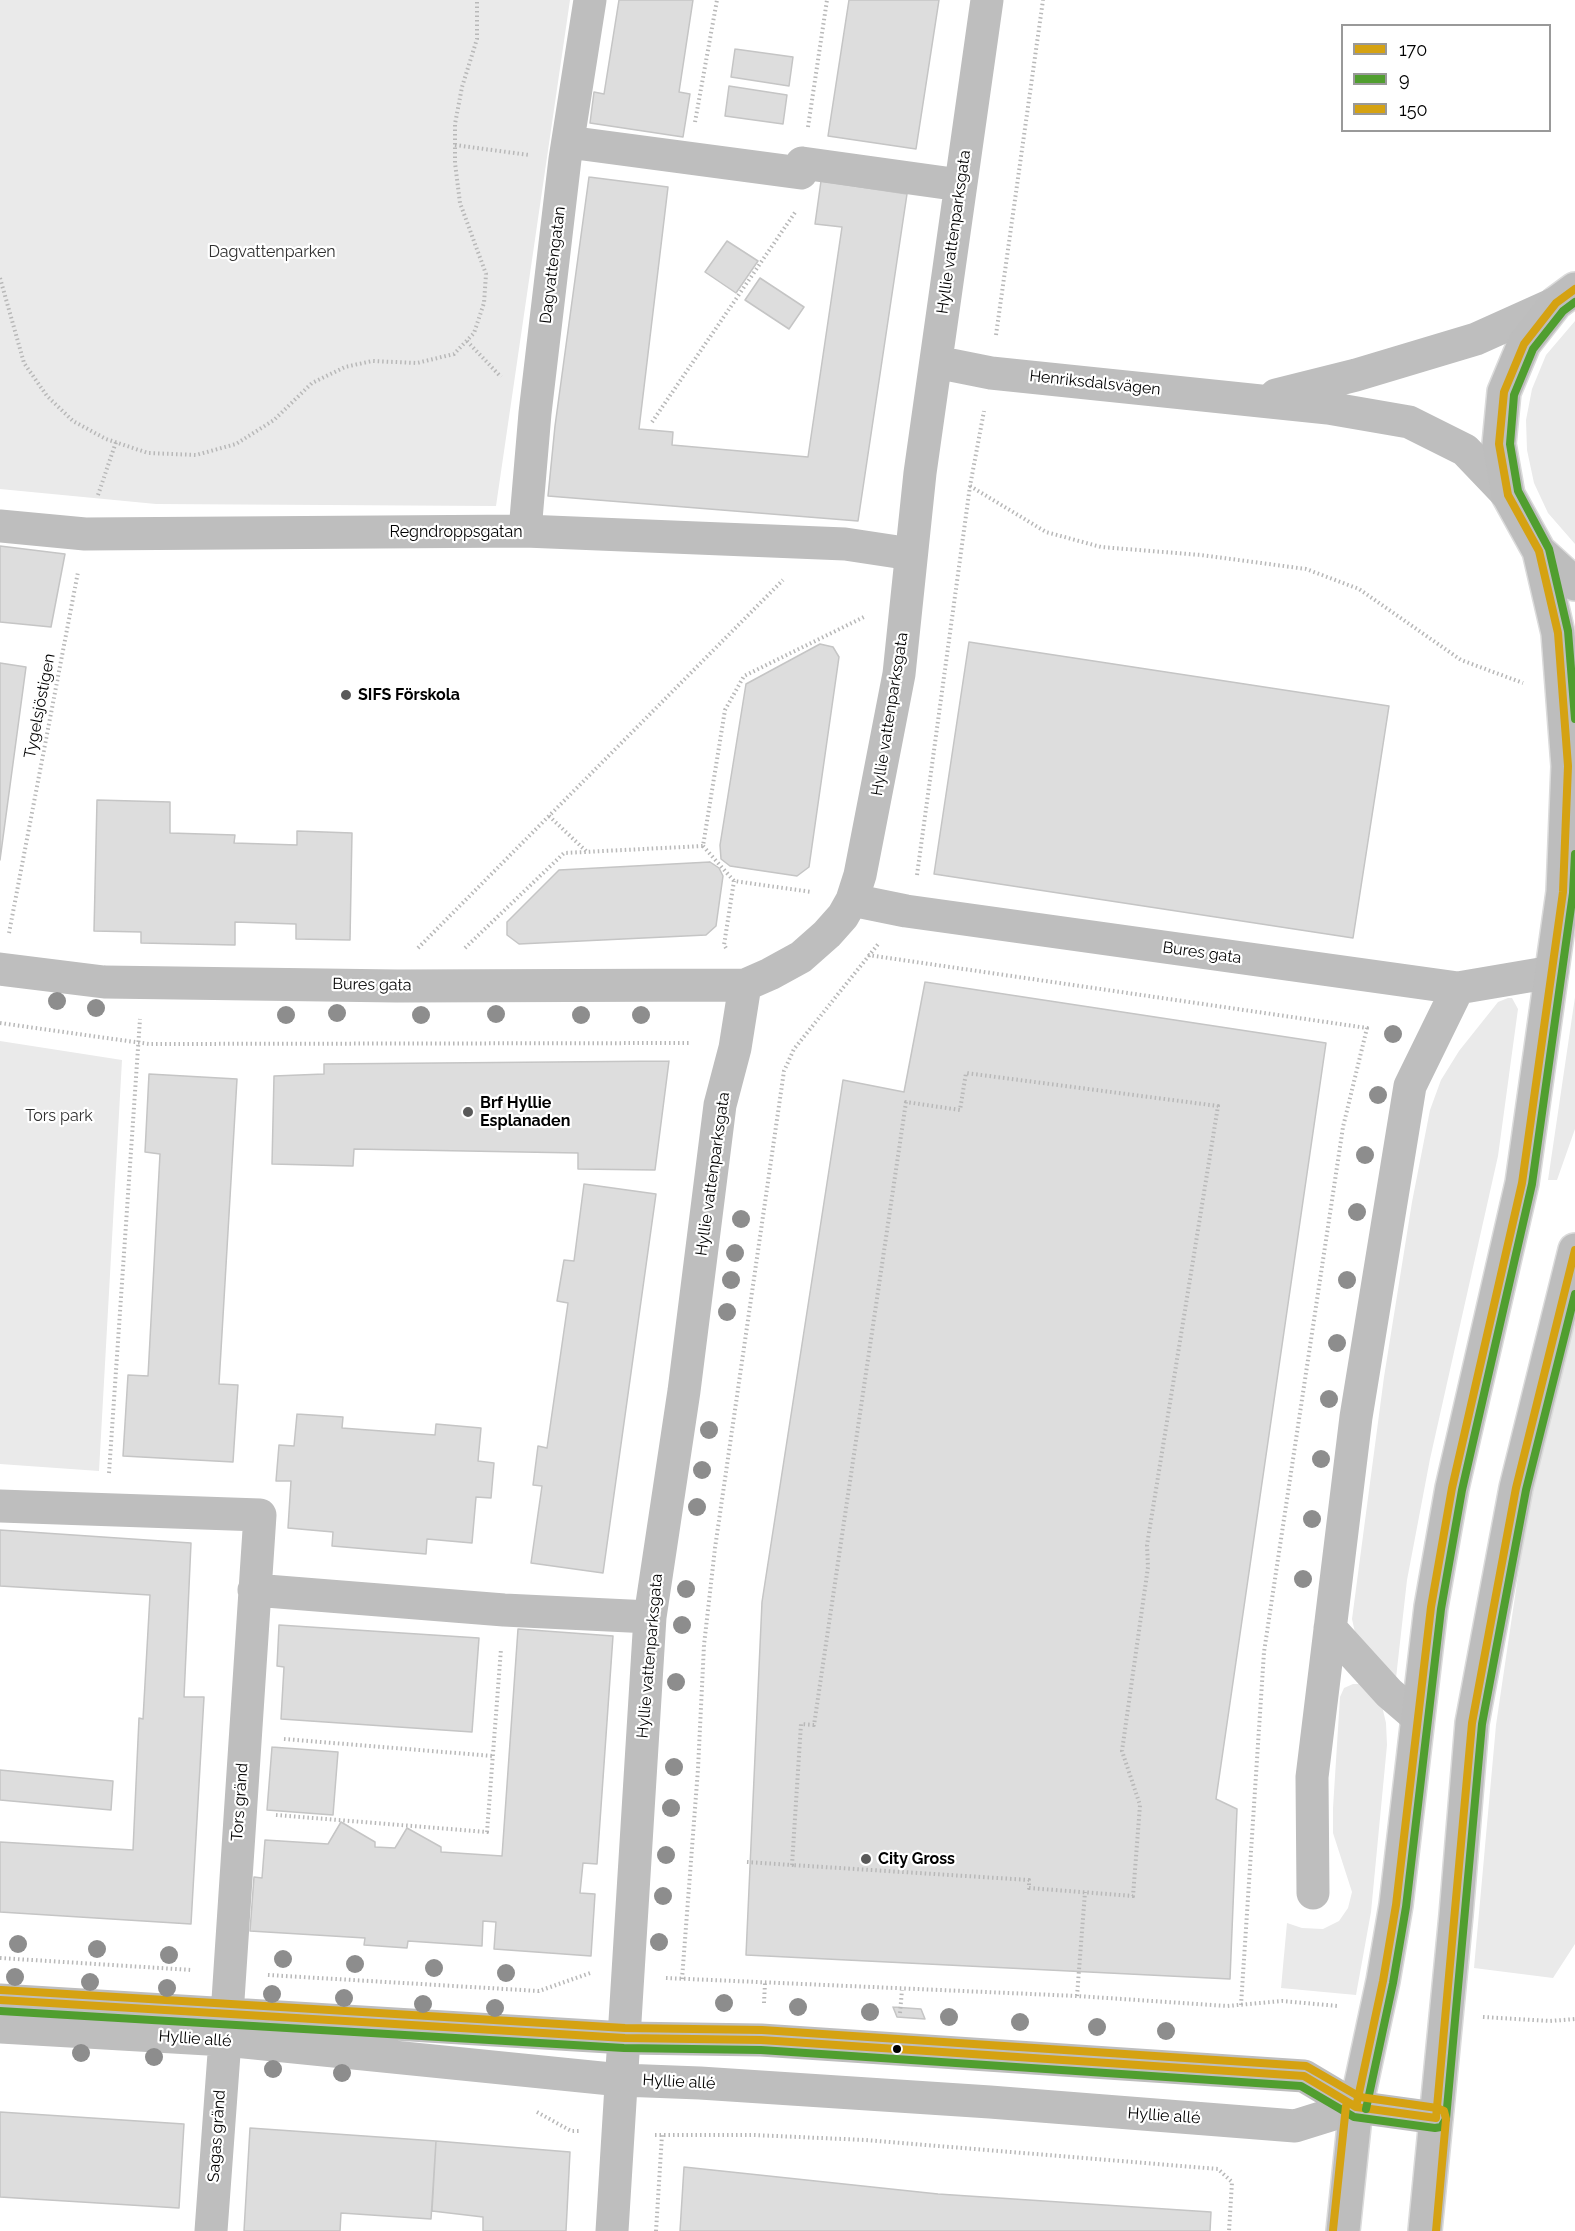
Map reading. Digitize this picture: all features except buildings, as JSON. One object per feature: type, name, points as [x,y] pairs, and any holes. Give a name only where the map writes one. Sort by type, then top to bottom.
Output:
[{"type":"main road","points":[[1343,2231],[1356,2107],[1377,2012],[1396,1905],[1431,1607],[1452,1488],[1522,1183],[1563,892],[1568,766],[1558,633],[1539,551],[1508,495],[1499,444],[1504,392],[1524,344],[1565,296]]},
{"type":"main road","points":[[1539,551],[1575,584]]},
{"type":"main road","points":[[1425,2231],[1472,1724],[1516,1488],[1575,1250]]},
{"type":"street","name":"Dagvattengatan","points":[[525,531],[535,413],[567,151],[590,0]]},
{"type":"street","name":"Hyllie vattenparksgata","points":[[612,2231],[650,1617],[684,1391],[720,1105],[735,1048],[745,985],[801,957],[843,916],[852,900],[862,864],[899,674],[920,474],[987,0]]},
{"type":"street","points":[[567,151],[689,158],[960,185]]},
{"type":"street","name":"Henriksdalsvägen","points":[[1255,400],[1356,375],[1476,339],[1565,296]]},
{"type":"street","name":"Henriksdalsvägen","points":[[936,362],[991,373],[1328,408],[1409,422],[1465,450],[1508,495]]},
{"type":"street","name":"Regndroppsgatan","points":[[0,526],[86,534],[525,531],[845,544],[911,554]]},
{"type":"street","name":"Bures gata","points":[[852,900],[906,911],[1458,988],[1552,972]]},
{"type":"street","name":"Bures gata","points":[[1,969],[105,982],[425,986],[745,985]]},
{"type":"street","points":[[1313,1893],[1312,1778],[1356,1417],[1410,1086],[1458,988]]},
{"type":"street","name":"Tors gränd","points":[[0,1506],[260,1515],[226,2027]]},
{"type":"street","points":[[254,1590],[504,1610],[650,1617]]},
{"type":"street","points":[[1330,1628],[1389,1693],[1417,1717]]},
{"type":"street","name":"Hyllie allé","points":[[0,2000],[226,2027],[621,2080],[990,2102],[1295,2126],[1356,2107]]},
{"type":"street","name":"Hyllie allé","points":[[0,2027],[226,2027],[761,2040],[1304,2076],[1356,2107],[1436,2118]]},
{"type":"street","name":"Sagas gränd","points":[[211,2231],[226,2027]]},
{"type":"path","points":[[0,278],[24,363],[47,396],[74,421],[116,442],[148,453],[196,455],[236,444],[274,420],[312,382],[345,367],[372,361],[417,363],[454,354],[474,333],[484,303],[486,274],[460,202],[455,145],[455,124],[460,96],[477,39],[477,0]]},
{"type":"path","points":[[689,158],[717,0]]},
{"type":"path","points":[[652,422],[802,202],[802,168],[827,0]]},
{"type":"path","points":[[682,1979],[706,1624],[784,1071],[794,1049],[906,911],[916,885],[970,486],[991,373],[1043,0]]},
{"type":"path","points":[[455,145],[567,151]]},
{"type":"path","name":"Tygelsjöstigen","points":[[1,969],[86,534],[116,442]]},
{"type":"path","points":[[970,486],[1046,532],[1101,547],[1201,555],[1306,569],[1359,589],[1461,660],[1519,682],[1563,692]]},
{"type":"path","points":[[414,952],[789,573]]},
{"type":"path","points":[[703,846],[725,710],[744,676],[907,596]]},
{"type":"path","points":[[549,816],[587,852]]},
{"type":"path","points":[[425,986],[564,853],[703,846]]},
{"type":"path","points":[[703,846],[734,880],[852,900]]},
{"type":"path","points":[[734,880],[724,945],[745,985]]},
{"type":"path","points":[[868,955],[1367,1028],[1343,1127],[1264,1652],[1241,2005]]},
{"type":"path","points":[[107,1510],[142,982]]},
{"type":"path","points":[[0,1023],[139,1043],[689,1043]]},
{"type":"path","points":[[747,1862],[792,1865],[1029,1880],[1029,1888],[1134,1896],[1140,1805],[1122,1752],[1148,1568],[1147,1545],[1218,1106],[966,1073],[960,1110],[906,1102],[814,1725],[801,1724],[792,1865]]},
{"type":"path","points":[[240,1812],[487,1832],[504,1610]]},
{"type":"path","points":[[244,1736],[493,1756]]},
{"type":"path","points":[[1077,1996],[1085,1892]]},
{"type":"path","points":[[0,1958],[539,1991],[587,1973],[902,1990],[1077,1996],[1227,2006],[1282,2001],[1356,2007],[1377,2012]]},
{"type":"path","points":[[900,2017],[902,1990]]},
{"type":"path","points":[[1446,2016],[1550,2021],[1575,2019]]},
{"type":"path","points":[[656,2231],[662,2135]]},
{"type":"green space","name":"Dagvattenparken","points":[[0,0],[570,0],[496,506],[156,504],[0,489]]},
{"type":"green space","points":[[1575,321],[1575,544],[1548,513],[1534,483],[1527,450],[1526,420],[1532,389],[1546,355]]},
{"type":"green space","points":[[1575,997],[1575,1129],[1557,1180],[1548,1180]]},
{"type":"green space","points":[[1512,998],[1518,1009],[1498,1156],[1430,1459],[1407,1580],[1396,1678],[1356,1637],[1352,1619],[1384,1377],[1412,1202],[1430,1110],[1441,1080],[1459,1051],[1498,1002]]},
{"type":"green space","name":"Tors park","points":[[0,1041],[122,1060],[99,1471],[0,1464]]},
{"type":"green space","points":[[1575,1285],[1575,1944],[1553,1978],[1474,1968],[1496,1725],[1532,1481]]},
{"type":"green space","points":[[1353,1684],[1361,1684],[1382,1706],[1386,1723],[1387,1745],[1371,1912],[1356,1995],[1281,1988],[1287,1923],[1302,1928],[1323,1929],[1339,1921],[1348,1908],[1352,1892],[1333,1833],[1333,1808],[1340,1697],[1344,1688]]},
{"type":"transit line","name":"170","points":[[1356,2107],[1383,1981],[1396,1905],[1431,1607],[1452,1488],[1522,1183],[1563,892],[1568,766],[1558,633],[1539,551],[1508,495],[1499,444],[1504,392],[1524,344],[1556,303],[1575,289]]},
{"type":"transit line","name":"9","points":[[1575,302],[1563,311],[1533,349],[1514,395],[1510,444],[1518,491],[1549,549],[1568,631],[1575,719]]},
{"type":"transit line","name":"9","points":[[1366,2109],[1393,1983],[1406,1907],[1441,1609],[1462,1490],[1532,1184],[1573,893],[1575,854]]},
{"type":"transit line","name":"170","points":[[0,2000],[625,2038],[761,2040],[1304,2076],[1356,2107],[1436,2118],[1472,1723],[1516,1488],[1575,1250]]},
{"type":"transit line","name":"9","points":[[0,2011],[624,2048],[761,2050],[1301,2086],[1354,2117],[1441,2127],[1446,2119],[1482,1724],[1526,1490],[1575,1294]]},
{"type":"transit line","name":"150","points":[[1,1990],[625,2028],[762,2030],[1306,2066],[1360,2097],[1437,2108],[1444,2111],[1446,2119],[1436,2231]]},
{"type":"transit line","name":"150","points":[[1333,2230],[1346,2106]]},
{"type":"place","name":"SIFS Förskola","points":[[346,695]]},
{"type":"place","name":"Brf Hyllie Esplanaden","points":[[468,1112]]},
{"type":"place","name":"City Gross","points":[[866,1859]]}]
